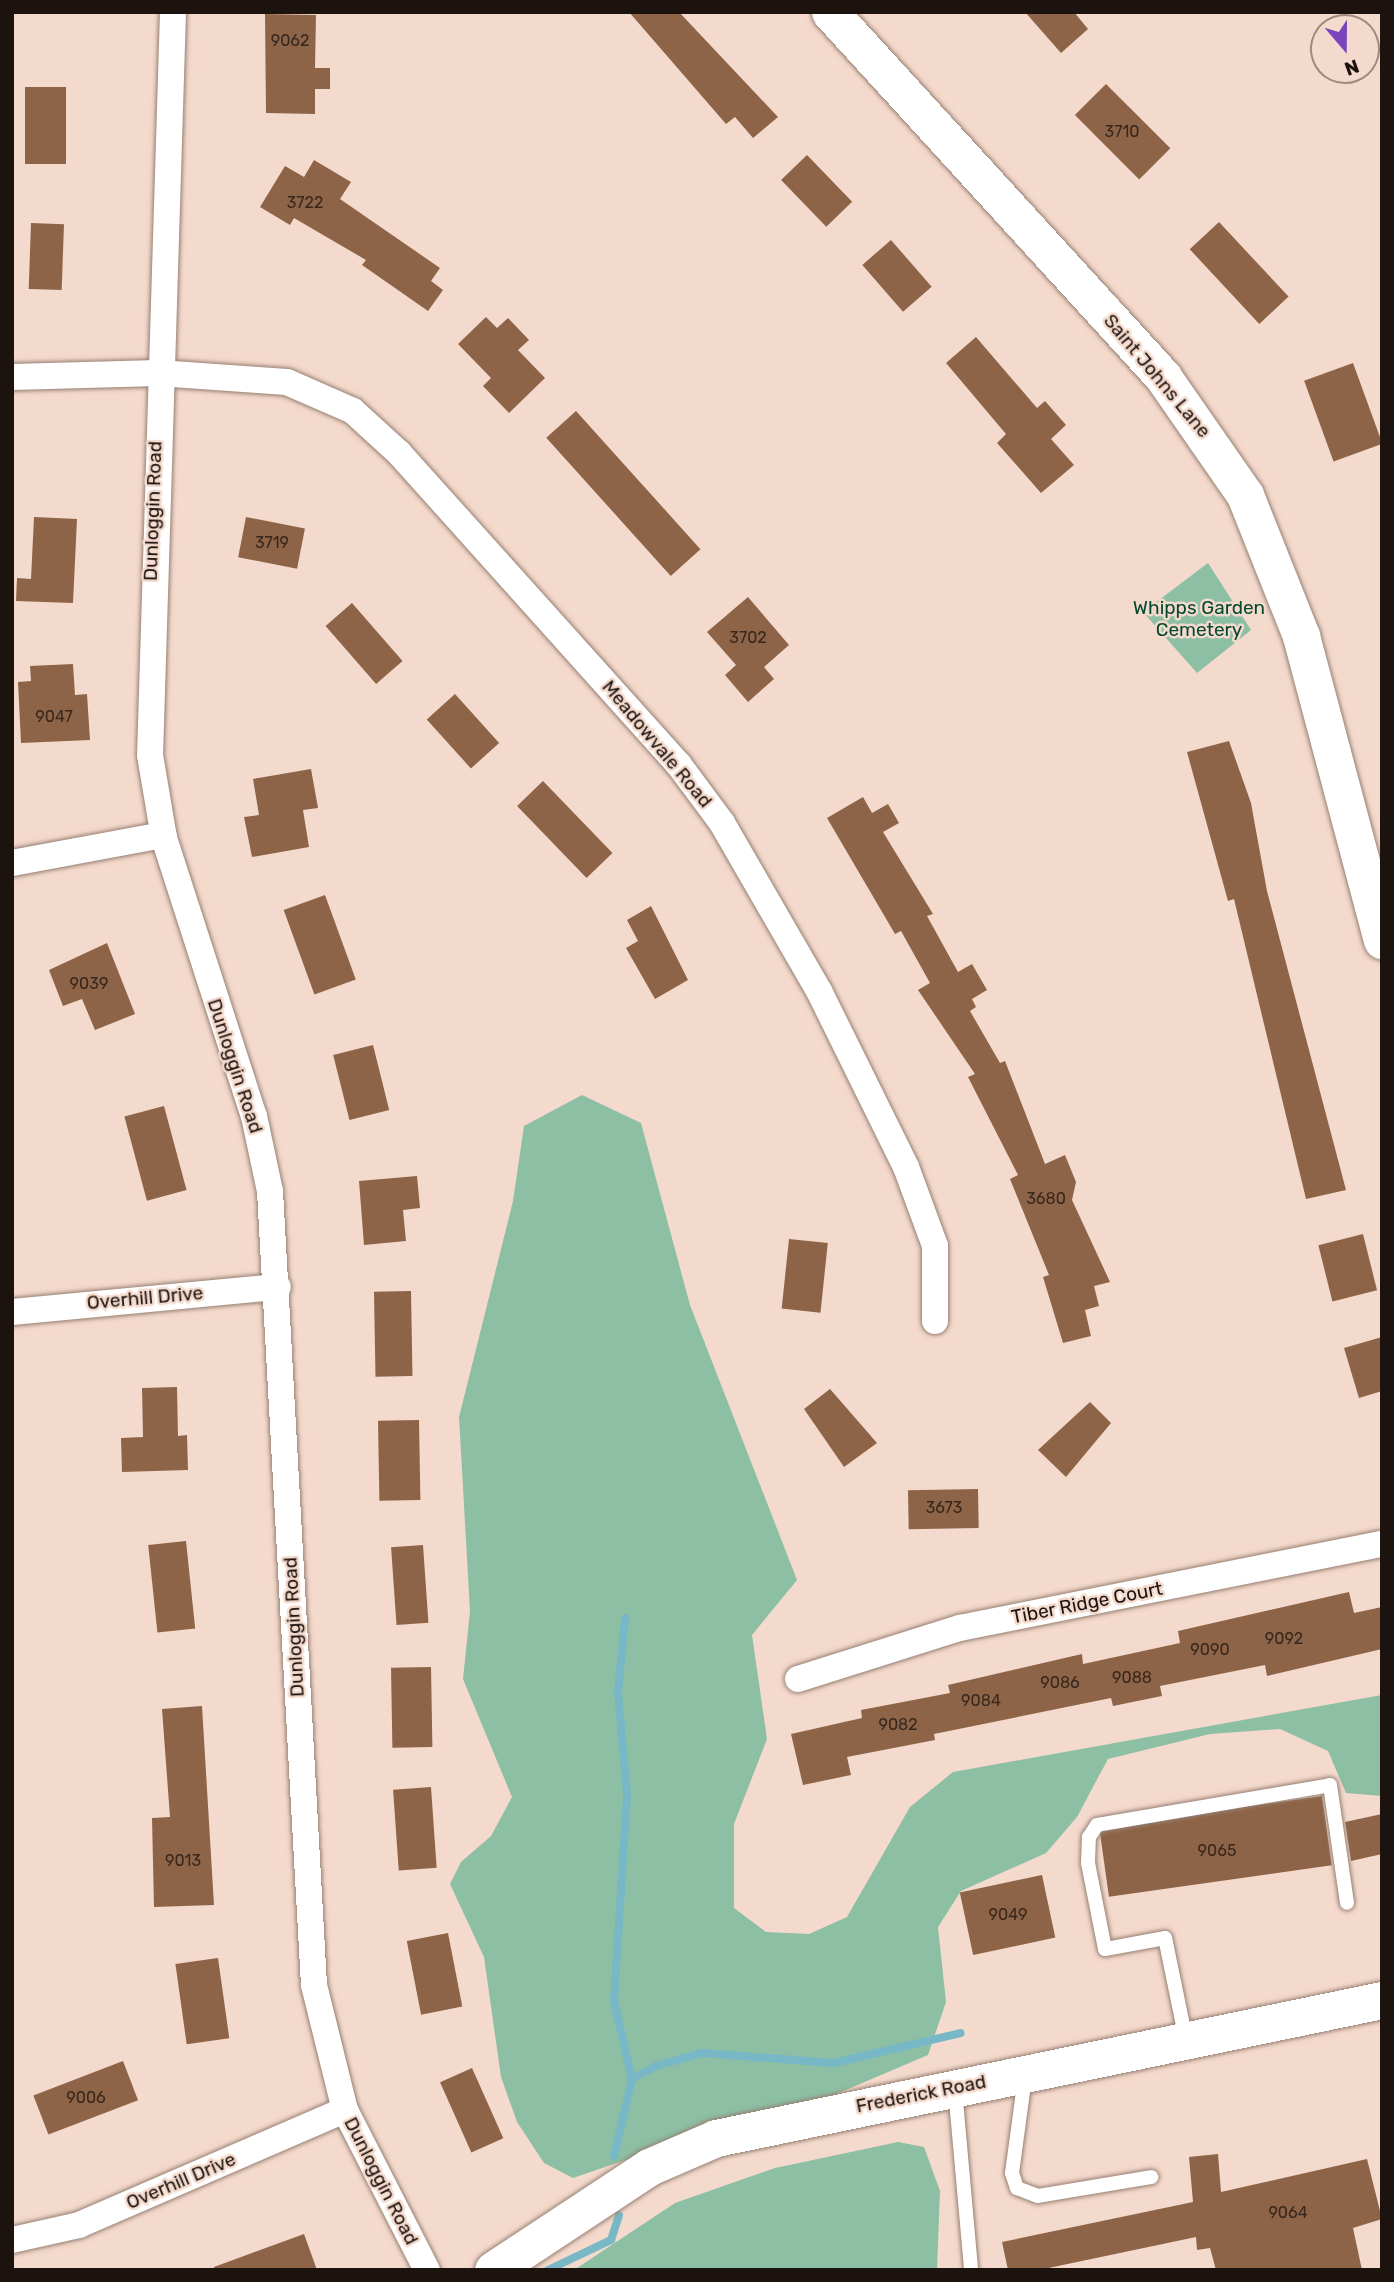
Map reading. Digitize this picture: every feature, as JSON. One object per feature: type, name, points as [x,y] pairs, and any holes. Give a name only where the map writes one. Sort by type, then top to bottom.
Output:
[{"type":"street","name":"Dunloggin Road","points":[[173,12],[148,690],[163,835],[254,1115],[278,1287],[307,1916],[323,2030],[345,2110],[427,2270]]},
{"type":"street","name":"Saint Johns Lane","points":[[830,12],[1163,377],[1245,495],[1301,636],[1382,940]]},
{"type":"street","name":"Meadowvale Road","points":[[12,377],[158,373],[287,382],[354,411],[399,453],[679,765],[741,854],[887,1124],[935,1246],[935,1321]]},
{"type":"street","points":[[12,863],[163,835]]},
{"type":"street","name":"Overhill Drive","points":[[12,1312],[278,1287]]},
{"type":"street","name":"Tiber Ridge Court","points":[[797,1679],[927,1636],[1382,1544]]},
{"type":"street","name":"Frederick Road","points":[[493,2270],[649,2167],[716,2138],[1382,2000]]},
{"type":"street","name":"Overhill Drive","points":[[12,2240],[79,2225],[345,2110]]},
{"type":"lane","points":[[1186,2041],[1165,1938],[1105,1949],[1088,1863],[1089,1837],[1097,1825],[1329,1785],[1348,1903]]},
{"type":"lane","points":[[1026,2073],[1012,2173],[1017,2188],[1038,2196],[1152,2177]]},
{"type":"lane","points":[[955,2087],[971,2270]]},
{"type":"green space","name":"Whipps Garden Cemetery","points":[[1208,563],[1251,630],[1197,673],[1143,612]]},
{"type":"green space","points":[[582,1095],[641,1123],[690,1305],[797,1580],[752,1635],[767,1739],[734,1824],[734,1908],[766,1932],[809,1934],[847,1917],[910,1807],[953,1772],[1382,1695],[1382,1796],[1346,1793],[1328,1751],[1280,1729],[1210,1734],[1108,1759],[1077,1817],[1046,1853],[961,1891],[938,1927],[946,2002],[928,2055],[834,2095],[779,2107],[573,2178],[544,2163],[517,2122],[501,2077],[484,1957],[450,1884],[461,1862],[491,1836],[512,1797],[463,1679],[470,1611],[459,1417],[513,1201],[524,1126]]},
{"type":"green space","points":[[898,2142],[924,2147],[940,2191],[937,2270],[574,2270],[675,2203],[775,2168]]},
{"type":"building","points":[[629,12],[679,12],[778,117],[753,138],[735,117],[726,124]]},
{"type":"building","points":[[1025,12],[1074,12],[1088,29],[1061,53]]},
{"type":"building","points":[[265,14],[316,15],[315,68],[330,68],[330,89],[315,89],[315,114],[266,113]]},
{"type":"building","points":[[1106,84],[1170,148],[1139,179],[1075,115]]},
{"type":"building","points":[[25,87],[66,87],[66,164],[25,164]]},
{"type":"building","points":[[807,155],[852,202],[826,227],[781,180]]},
{"type":"building","points":[[314,160],[351,182],[340,199],[440,268],[431,281],[443,290],[428,311],[362,265],[366,260],[294,218],[290,225],[260,207],[285,166],[304,177]]},
{"type":"building","points":[[1219,222],[1289,297],[1259,324],[1190,249]]},
{"type":"building","points":[[31,223],[64,224],[62,290],[29,289]]},
{"type":"building","points":[[891,240],[932,287],[903,312],[862,265]]},
{"type":"building","points":[[486,317],[497,328],[508,318],[529,340],[518,350],[545,378],[509,413],[483,386],[491,378],[458,344]]},
{"type":"building","points":[[976,337],[1037,408],[1045,401],[1066,425],[1051,439],[1074,465],[1041,493],[997,443],[1006,434],[946,363]]},
{"type":"building","points":[[1353,363],[1382,444],[1334,462],[1304,381]]},
{"type":"building","points":[[576,411],[700,549],[671,576],[546,438]]},
{"type":"building","points":[[34,517],[77,519],[73,603],[16,601],[17,578],[31,579]]},
{"type":"building","points":[[246,517],[305,528],[297,569],[238,557]]},
{"type":"building","points":[[748,597],[789,645],[764,667],[774,679],[748,702],[725,675],[736,665],[707,632]]},
{"type":"building","points":[[352,603],[403,661],[376,684],[326,626]]},
{"type":"building","points":[[73,664],[75,695],[87,694],[90,740],[21,743],[18,682],[31,681],[30,666]]},
{"type":"building","points":[[455,694],[499,743],[471,768],[427,719]]},
{"type":"building","points":[[1229,741],[1251,803],[1267,891],[1346,1190],[1306,1199],[1234,899],[1228,901],[1187,752]]},
{"type":"building","points":[[311,769],[318,808],[303,810],[309,847],[252,857],[244,817],[259,815],[253,779]]},
{"type":"building","points":[[543,781],[612,853],[587,878],[517,806]]},
{"type":"building","points":[[863,797],[872,813],[888,804],[899,823],[883,832],[933,914],[927,916],[958,972],[972,964],[987,990],[972,999],[976,1007],[970,1011],[1000,1063],[1005,1061],[1045,1164],[1065,1155],[1076,1182],[1072,1200],[1110,1282],[1094,1286],[1099,1306],[1085,1310],[1091,1336],[1063,1343],[1043,1277],[1049,1275],[1010,1179],[1018,1175],[968,1077],[975,1074],[918,990],[930,983],[901,931],[895,934],[827,818]]},
{"type":"building","points":[[325,895],[356,980],[314,995],[284,910]]},
{"type":"building","points":[[651,906],[688,980],[655,999],[626,948],[638,941],[627,920]]},
{"type":"building","points":[[107,943],[135,1014],[95,1030],[82,999],[63,1006],[49,970]]},
{"type":"building","points":[[373,1045],[389,1110],[349,1120],[333,1055]]},
{"type":"building","points":[[164,1106],[187,1190],[147,1201],[124,1117]]},
{"type":"building","points":[[417,1176],[420,1208],[403,1210],[406,1241],[364,1245],[359,1181]]},
{"type":"building","points":[[1363,1234],[1377,1290],[1332,1301],[1318,1245]]},
{"type":"building","points":[[789,1239],[828,1243],[820,1313],[782,1309]]},
{"type":"building","points":[[411,1291],[412,1376],[375,1377],[374,1292]]},
{"type":"building","points":[[1382,1337],[1382,1391],[1359,1398],[1344,1348]]},
{"type":"building","points":[[177,1387],[178,1436],[187,1435],[188,1470],[122,1472],[121,1438],[143,1437],[142,1388]]},
{"type":"building","points":[[830,1389],[877,1443],[844,1467],[804,1409]]},
{"type":"building","points":[[1090,1402],[1111,1423],[1066,1477],[1038,1450]]},
{"type":"building","points":[[419,1420],[420,1500],[379,1501],[378,1421]]},
{"type":"building","points":[[978,1489],[979,1528],[909,1529],[908,1490]]},
{"type":"building","points":[[186,1541],[195,1629],[157,1632],[148,1545]]},
{"type":"building","points":[[423,1545],[428,1623],[397,1625],[391,1547]]},
{"type":"building","points":[[1349,1592],[1354,1613],[1382,1607],[1382,1649],[1267,1676],[1265,1665],[1160,1686],[1162,1696],[1113,1706],[1111,1698],[934,1734],[935,1740],[847,1757],[851,1775],[803,1785],[791,1734],[862,1718],[861,1710],[950,1693],[948,1685],[1082,1654],[1083,1664],[1180,1643],[1178,1631]]},
{"type":"building","points":[[431,1667],[432,1747],[392,1748],[391,1668]]},
{"type":"building","points":[[202,1706],[214,1905],[154,1907],[152,1818],[170,1817],[162,1709]]},
{"type":"building","points":[[431,1787],[437,1868],[399,1870],[393,1790]]},
{"type":"building","points":[[1322,1796],[1332,1865],[1109,1897],[1099,1827]]},
{"type":"building","points":[[1382,1814],[1382,1854],[1351,1861],[1345,1822]]},
{"type":"building","points":[[1042,1875],[1055,1938],[973,1955],[960,1892]]},
{"type":"building","points":[[448,1933],[462,2007],[421,2015],[407,1941]]},
{"type":"building","points":[[218,1958],[229,2038],[187,2044],[175,1964]]},
{"type":"building","points":[[123,2061],[138,2100],[48,2135],[33,2095]]},
{"type":"building","points":[[472,2068],[503,2138],[471,2153],[440,2082]]},
{"type":"building","points":[[1218,2154],[1221,2192],[1367,2159],[1382,2219],[1353,2228],[1362,2270],[1216,2270],[1210,2248],[1197,2250],[1196,2237],[1039,2270],[1008,2270],[1002,2242],[1193,2202],[1189,2157]]},
{"type":"building","points":[[304,2234],[317,2270],[214,2270],[214,2267]]},
{"type":"waterway","points":[[625,1618],[618,1692],[627,1795],[614,2001],[632,2079]]},
{"type":"waterway","points":[[614,2156],[632,2079],[656,2066],[702,2053],[834,2063],[961,2033]]},
{"type":"waterway","points":[[548,2270],[611,2240],[619,2215]]}]
